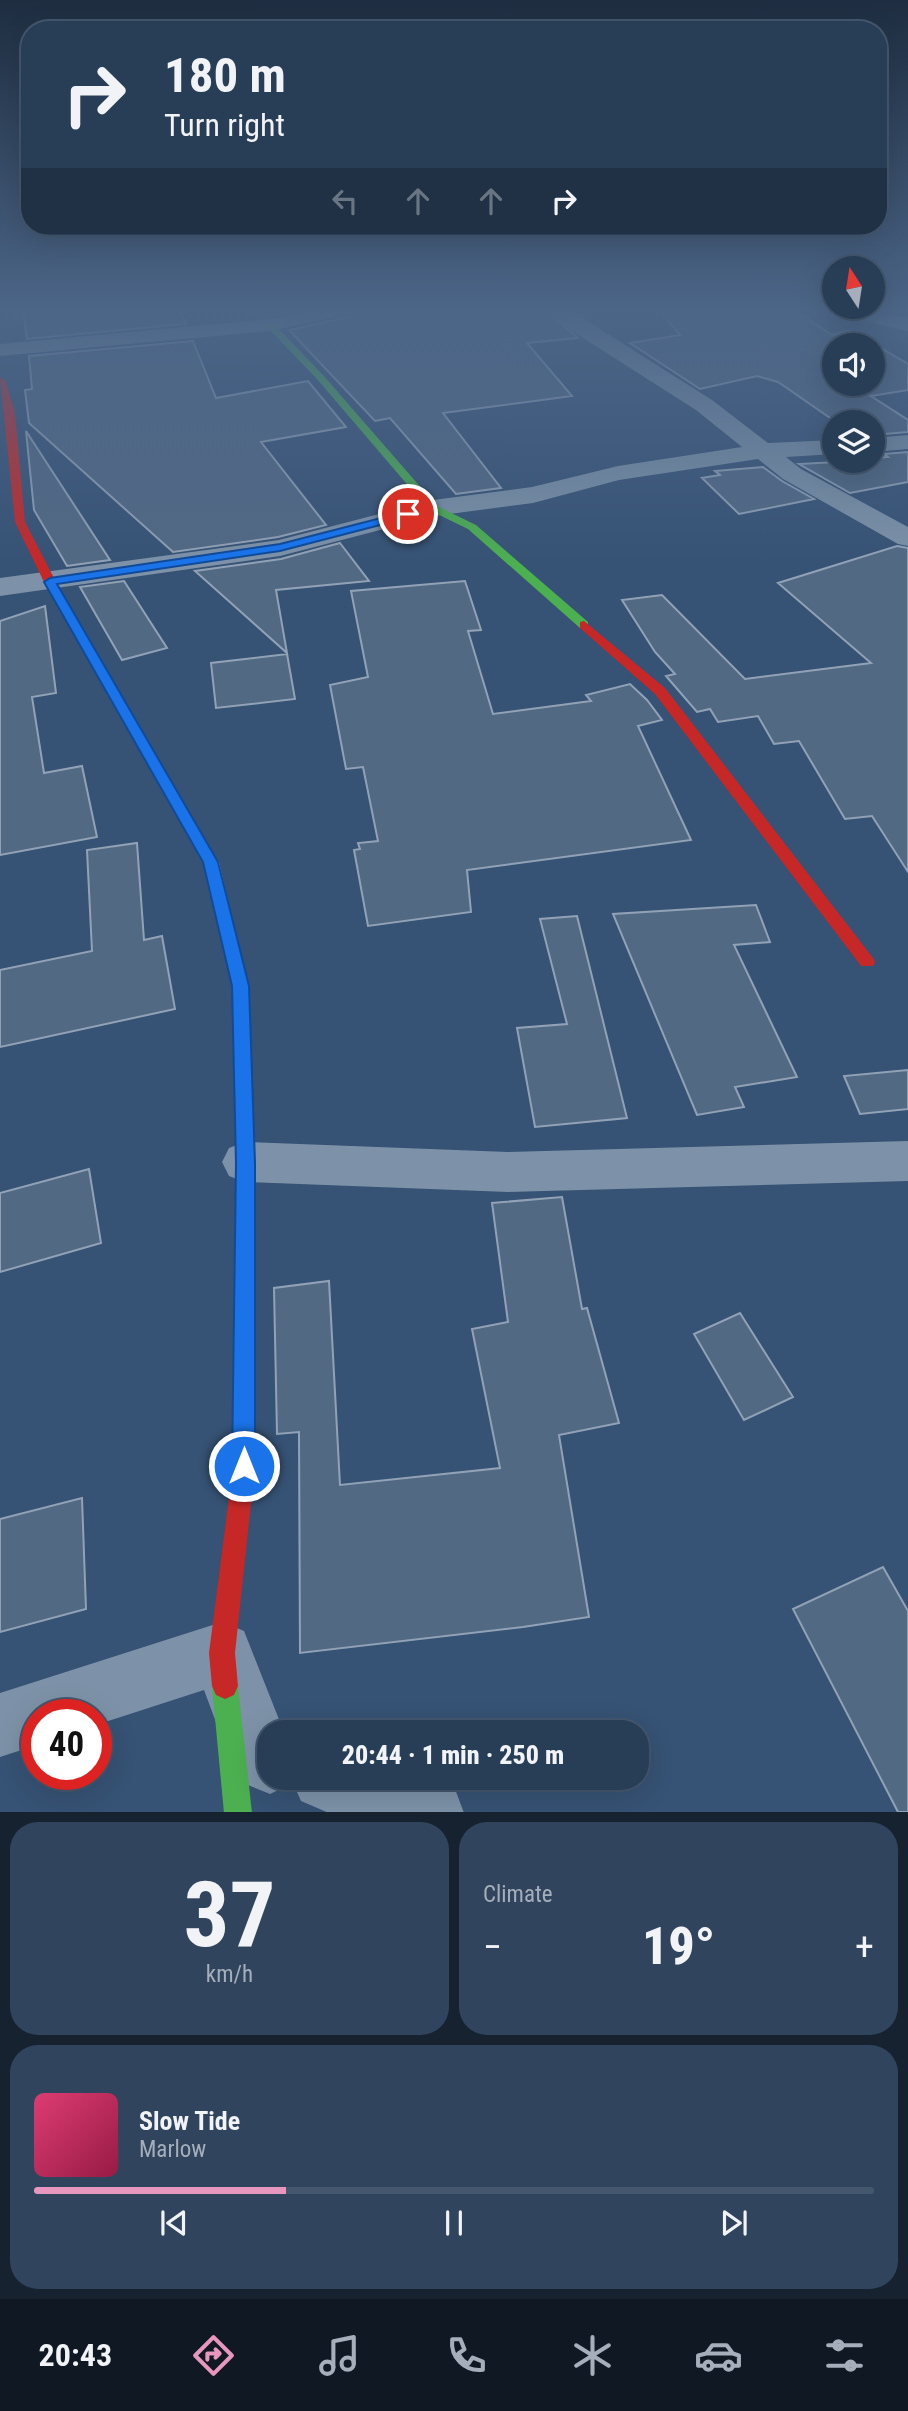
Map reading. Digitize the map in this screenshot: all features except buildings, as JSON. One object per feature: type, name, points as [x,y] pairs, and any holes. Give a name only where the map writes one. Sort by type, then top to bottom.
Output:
[{"type":"street","points":[[2,395],[20,522],[50,582],[211,862],[240,986],[245,1163],[244,1466],[222,1653],[239,1812]]},
{"type":"street","points":[[335,395],[433,508],[472,527],[660,691],[867,962]]},
{"type":"street","points":[[687,395],[792,474],[908,538]]},
{"type":"street","points":[[885,443],[908,442]]},
{"type":"street","points":[[0,587],[280,548],[433,508],[533,495],[618,473],[764,452],[822,448]]},
{"type":"street","points":[[245,1163],[508,1172],[908,1161]]},
{"type":"street","points":[[0,1726],[222,1653]]},
{"type":"street","points":[[222,1653],[257,1747]]},
{"type":"street","points":[[362,1790],[431,1812]]},
{"type":"traffic: fast","points":[[335,395],[433,508],[472,527],[584,625]]},
{"type":"traffic: fast","points":[[225,1686],[238,1812]]},
{"type":"traffic: slow","points":[[205,852],[211,862],[240,986],[245,1150]]},
{"type":"traffic: jam","points":[[5,395],[10,412],[20,522],[50,582],[205,852]]},
{"type":"traffic: jam","points":[[584,625],[660,691],[867,962]]},
{"type":"traffic: jam","points":[[225,1686],[222,1653],[244,1466],[245,1150]]},
{"type":"route","points":[[244,1466],[245,1163],[240,986],[211,862],[50,582],[280,548],[408,514]]}]
